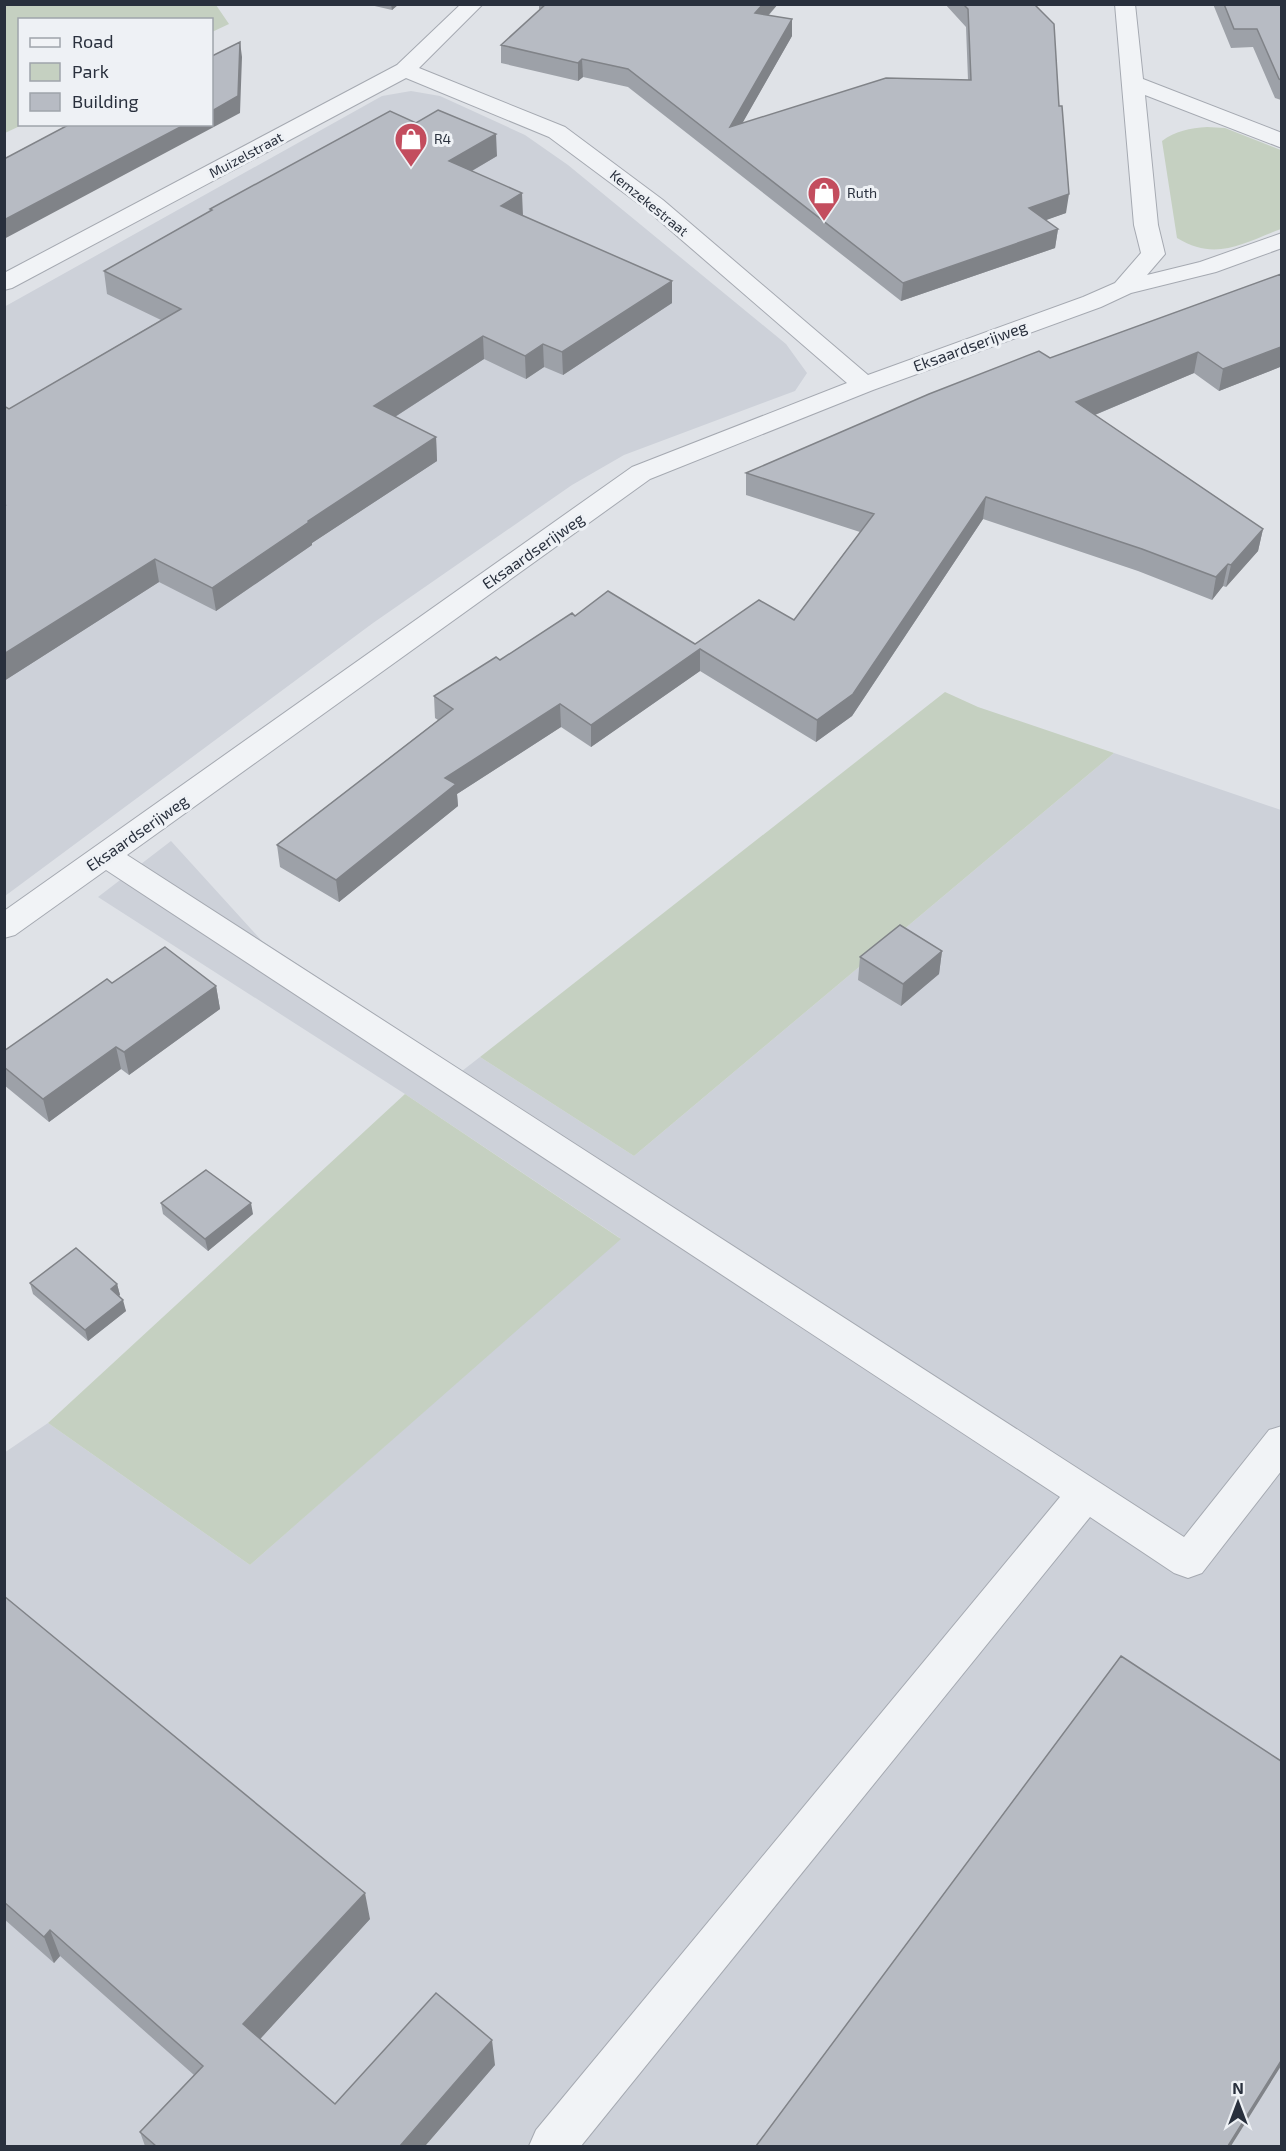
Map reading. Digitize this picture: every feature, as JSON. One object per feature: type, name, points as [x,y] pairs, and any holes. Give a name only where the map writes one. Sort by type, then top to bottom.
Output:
[{"type":"street","name":"Muizelstraat","points":[[4,283],[405,70],[473,4]]},
{"type":"street","name":"Eksaardserijweg","points":[[1123,288],[1153,254],[1146,225],[1125,4]]},
{"type":"street","name":"Kemzekestraat","points":[[405,70],[557,132],[655,205],[864,385]]},
{"type":"street","points":[[1133,83],[1281,141]]},
{"type":"street","name":"Eksaardserijweg","points":[[4,927],[641,473],[864,385],[1092,302],[1123,288],[1208,267],[1281,240]]},
{"type":"street","points":[[105,855],[1188,1561],[1281,1441]]},
{"type":"street","points":[[552,2146],[1086,1494]]},
{"type":"shaded area","points":[[411,91],[440,96],[525,135],[568,165],[786,344],[807,373],[795,391],[624,455],[572,485],[373,623],[5,896],[4,307],[382,96]]},
{"type":"shaded area","points":[[1114,753],[1281,810],[1281,2146],[5,2146],[4,1453],[48,1423],[250,1565],[620,1238],[405,1094],[98,897],[171,841],[262,941],[462,1071],[480,1057],[634,1156]]},
{"type":"green space","points":[[5,4],[216,5],[229,24],[213,32],[213,18],[18,18],[18,126],[20,126],[5,133]]},
{"type":"green space","points":[[1207,127],[1225,128],[1281,150],[1281,229],[1229,248],[1204,249],[1177,238],[1162,141],[1183,131]]},
{"type":"green space","points":[[945,692],[978,707],[1114,753],[634,1156],[480,1057]]},
{"type":"green space","points":[[405,1094],[621,1239],[250,1565],[48,1423]]},
{"type":"building","points":[[546,4],[763,4],[755,13],[792,19],[730,127],[886,78],[971,80],[968,9],[963,4],[1034,4],[1054,24],[1059,106],[1062,106],[1069,194],[1029,208],[1058,229],[903,283],[628,69],[582,59],[578,63],[501,45]]},
{"type":"building","points":[[1224,4],[1281,4],[1281,80],[1257,29],[1234,29]]},
{"type":"building","points":[[240,42],[238,96],[213,110],[213,56]]},
{"type":"building","points":[[438,110],[496,134],[449,161],[522,193],[501,206],[672,281],[562,352],[543,344],[525,356],[483,336],[374,406],[436,437],[308,521],[212,588],[155,559],[4,654],[4,506],[6,505],[4,505],[4,406],[9,409],[181,309],[104,271],[212,210],[210,209],[390,111],[416,123]]},
{"type":"building","points":[[66,126],[182,126],[4,220],[4,159]]},
{"type":"building","points":[[1281,274],[1281,347],[1223,369],[1198,352],[1076,402],[1263,529],[1231,565],[1228,564],[1216,577],[1142,549],[986,497],[853,694],[817,720],[700,649],[591,725],[560,704],[445,778],[456,784],[336,880],[277,845],[453,709],[434,696],[496,657],[500,660],[572,613],[575,616],[608,591],[695,644],[759,600],[794,620],[874,514],[746,473],[929,394],[1039,351],[1050,358]]},
{"type":"building","points":[[900,925],[942,951],[903,984],[860,957]]},
{"type":"building","points":[[165,947],[216,986],[124,1052],[116,1047],[43,1099],[4,1067],[4,1051],[107,979],[112,983]]},
{"type":"building","points":[[206,1170],[251,1203],[205,1239],[161,1203]]},
{"type":"building","points":[[76,1248],[117,1284],[111,1289],[123,1300],[85,1330],[30,1283]]},
{"type":"building","points":[[4,1596],[365,1893],[243,2024],[335,2104],[436,1993],[492,2040],[400,2146],[156,2146],[140,2132],[203,2066],[50,1930],[44,1937],[4,1902]]},
{"type":"building","points":[[1121,1656],[1281,1761],[1281,2061],[1228,2146],[756,2146]]},
{"type":"place","name":"R4","points":[[411,168]]},
{"type":"place","name":"Ruth","points":[[824,222]]}]
